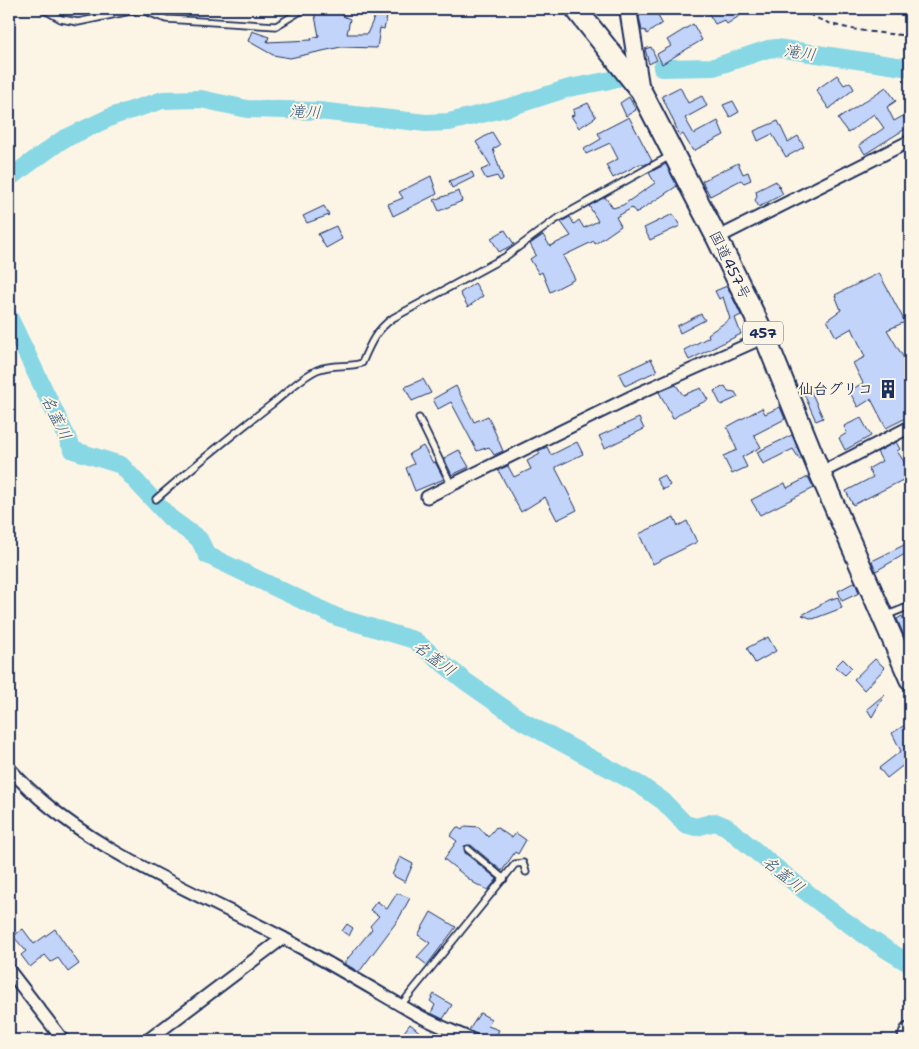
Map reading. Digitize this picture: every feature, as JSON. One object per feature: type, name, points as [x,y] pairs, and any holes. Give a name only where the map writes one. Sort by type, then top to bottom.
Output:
[{"type":"highway","name":"国道457号","points":[[576,9],[641,91],[717,238],[765,337],[820,473],[910,679]]},
{"type":"highway","points":[[908,1040],[910,1033]]},
{"type":"street","points":[[628,9],[641,91]]},
{"type":"street","points":[[717,238],[910,141]]},
{"type":"street","points":[[427,497],[638,392],[765,337]]},
{"type":"street","points":[[820,473],[910,427]]},
{"type":"street","points":[[9,768],[47,804],[92,836],[146,867],[283,938],[401,1005],[473,1040]]},
{"type":"street","points":[[148,1040],[283,938]]},
{"type":"street","points":[[9,970],[63,1040]]},
{"type":"lane","points":[[43,9],[61,19],[78,22],[140,9],[166,19],[276,26],[304,9]]},
{"type":"lane","points":[[156,499],[211,451],[300,381],[317,370],[332,364],[352,366],[362,362],[372,338],[381,326],[393,318],[505,257],[555,220],[601,192],[674,154]]},
{"type":"lane","points":[[419,418],[451,484]]},
{"type":"lane","points":[[883,617],[910,606]]},
{"type":"lane","points":[[468,849],[504,879]]},
{"type":"lane","points":[[401,1005],[515,864],[523,863],[526,872]]},
{"type":"path","points":[[802,9],[817,18],[838,25],[910,36]]},
{"type":"building","points":[[343,9],[343,16],[350,19],[347,34],[367,34],[378,9],[389,9],[384,29],[380,28],[377,48],[341,47],[290,58],[273,55],[248,41],[252,31],[269,37],[267,42],[312,40],[311,38],[319,36],[314,11]]},
{"type":"building","points":[[654,9],[662,23],[647,34],[645,30],[642,31],[639,16]]},
{"type":"building","points":[[706,9],[750,9],[727,24],[724,20],[715,24]]},
{"type":"building","points":[[693,24],[702,40],[662,64],[657,54],[671,46],[667,40]]},
{"type":"building","points":[[651,47],[657,60],[649,64],[645,49]]},
{"type":"building","points":[[837,75],[844,85],[850,82],[854,89],[829,109],[816,90]]},
{"type":"building","points":[[680,87],[688,103],[702,96],[707,106],[685,118],[694,134],[718,121],[724,135],[693,151],[683,134],[680,136],[662,96]]},
{"type":"building","points":[[886,87],[896,101],[887,107],[894,121],[903,116],[910,126],[865,154],[859,145],[884,128],[874,114],[848,133],[838,119]]},
{"type":"building","points":[[629,97],[636,110],[626,116],[620,103]]},
{"type":"building","points":[[733,101],[739,112],[730,117],[723,105]]},
{"type":"building","points":[[588,103],[596,117],[579,128],[571,116],[574,115],[573,110]]},
{"type":"building","points":[[629,117],[652,161],[644,165],[640,164],[613,178],[606,165],[618,159],[610,143],[586,154],[584,149],[601,139],[598,133]]},
{"type":"building","points":[[778,121],[788,142],[798,136],[804,147],[786,157],[772,134],[758,141],[754,131]]},
{"type":"building","points":[[492,132],[500,145],[493,149],[503,179],[500,181],[497,176],[486,179],[481,170],[491,166],[476,142]]},
{"type":"building","points":[[738,163],[743,174],[748,172],[751,180],[744,183],[741,180],[710,196],[702,181]]},
{"type":"building","points":[[666,164],[677,186],[636,213],[632,208],[616,217],[621,226],[595,244],[594,241],[563,256],[575,279],[550,292],[542,272],[539,274],[530,259],[536,255],[530,244],[543,235],[550,246],[571,236],[561,222],[570,217],[574,224],[579,220],[584,228],[598,221],[589,206],[605,197],[613,208],[623,205],[655,183],[649,173]]},
{"type":"building","points":[[472,172],[474,177],[452,188],[449,181]]},
{"type":"building","points":[[431,176],[437,194],[393,216],[388,204],[403,198],[399,192]]},
{"type":"building","points":[[776,181],[783,194],[759,207],[755,200],[757,197],[756,191]]},
{"type":"building","points":[[459,191],[462,201],[439,211],[434,200]]},
{"type":"building","points":[[324,206],[329,215],[307,223],[303,216]]},
{"type":"building","points":[[673,214],[680,226],[650,240],[644,228]]},
{"type":"building","points":[[336,226],[342,239],[326,248],[318,234]]},
{"type":"building","points":[[505,230],[514,244],[499,252],[491,238]]},
{"type":"building","points":[[879,273],[905,322],[887,330],[905,360],[910,357],[910,416],[886,428],[871,399],[858,407],[849,391],[863,383],[853,363],[865,357],[852,328],[836,337],[827,320],[841,310],[835,295]]},
{"type":"building","points":[[475,283],[483,296],[468,307],[460,293]]},
{"type":"building","points":[[727,286],[741,315],[735,318],[741,334],[689,360],[684,350],[709,337],[708,334],[730,319],[723,297],[719,299],[715,291]]},
{"type":"building","points":[[701,314],[705,320],[680,333],[677,326]]},
{"type":"building","points":[[651,359],[657,371],[625,386],[619,374]]},
{"type":"building","points":[[423,379],[431,393],[412,401],[405,387]]},
{"type":"building","points":[[676,385],[683,395],[701,388],[708,400],[682,412],[673,419],[659,392]]},
{"type":"building","points":[[456,386],[474,422],[488,416],[503,451],[494,455],[489,447],[477,451],[451,402],[438,409],[433,399]]},
{"type":"building","points":[[725,386],[728,391],[735,392],[738,397],[721,405],[714,391]]},
{"type":"building","points":[[810,389],[823,418],[816,421],[803,392]]},
{"type":"building","points":[[780,407],[785,419],[754,435],[761,447],[742,457],[747,467],[732,474],[723,456],[737,450],[727,427],[762,408],[765,414]]},
{"type":"building","points":[[639,418],[644,429],[605,448],[599,436]]},
{"type":"building","points":[[861,418],[871,436],[845,450],[839,438],[847,433],[844,426]]},
{"type":"building","points":[[792,435],[802,459],[800,460],[793,449],[763,464],[757,452]]},
{"type":"building","points":[[577,442],[583,454],[556,467],[556,469],[577,510],[557,520],[545,497],[521,512],[498,470],[508,466],[514,477],[531,469],[527,461],[540,454],[538,451],[547,447],[551,455]]},
{"type":"building","points":[[896,442],[900,449],[897,451],[909,469],[904,472],[907,478],[853,505],[846,491],[873,477],[868,469],[882,461],[877,452]]},
{"type":"building","points":[[423,446],[433,463],[435,462],[444,479],[415,491],[406,468],[414,464],[409,454]]},
{"type":"building","points":[[459,450],[469,467],[452,475],[444,458]]},
{"type":"building","points":[[664,475],[670,485],[663,490],[656,479]]},
{"type":"building","points":[[808,477],[814,488],[760,515],[751,500],[785,483],[787,488]]},
{"type":"building","points":[[674,517],[678,526],[687,521],[697,542],[653,564],[639,534]]},
{"type":"building","points":[[910,542],[910,551],[876,571],[872,561]]},
{"type":"building","points":[[855,582],[859,593],[842,601],[838,591]]},
{"type":"building","points":[[838,597],[842,608],[813,619],[802,615],[829,600]]},
{"type":"building","points":[[902,616],[906,625],[910,623],[910,650],[897,619]]},
{"type":"building","points":[[768,637],[776,651],[755,663],[747,648]]},
{"type":"building","points":[[843,659],[852,668],[845,675],[835,667]]},
{"type":"building","points":[[875,659],[885,668],[864,690],[854,679]]},
{"type":"building","points":[[885,694],[872,717],[867,709]]},
{"type":"building","points":[[905,725],[910,730],[910,760],[887,778],[879,768],[901,751],[892,733]]},
{"type":"building","points":[[465,826],[479,827],[488,837],[496,827],[512,838],[516,833],[526,840],[518,854],[515,852],[502,871],[471,845],[464,846],[465,853],[497,879],[488,890],[474,883],[444,859],[457,841],[450,836],[457,827],[462,830]]},
{"type":"building","points":[[400,857],[413,864],[405,882],[392,875]]},
{"type":"building","points":[[397,893],[410,898],[398,920],[359,972],[344,963],[372,929],[370,926],[379,916],[370,910],[377,901],[387,909]]},
{"type":"building","points":[[431,912],[456,927],[427,965],[417,957],[430,943],[418,935]]},
{"type":"building","points":[[347,924],[353,928],[349,936],[342,931]]},
{"type":"building","points":[[23,929],[34,944],[55,929],[79,964],[68,972],[58,958],[51,962],[45,955],[30,967],[21,955],[26,951],[13,936]]},
{"type":"building","points":[[434,994],[452,1005],[443,1019],[431,1013],[435,1005],[430,1001]]},
{"type":"building","points":[[480,1013],[491,1019],[488,1026],[499,1030],[494,1040],[485,1040],[469,1030]]},
{"type":"building","points":[[410,1024],[422,1034],[417,1040],[398,1040]]},
{"type":"waterway","name":"滝川","points":[[662,68],[714,67],[768,49],[777,48],[910,68]]},
{"type":"waterway","name":"滝川","points":[[9,178],[62,140],[113,116],[163,100],[201,99],[247,109],[319,111],[426,123],[449,122],[510,107],[569,88],[616,79]]},
{"type":"waterway","name":"名蓋川","points":[[9,317],[73,450],[121,465],[170,518],[199,539],[207,555],[337,617],[414,640],[465,681],[524,722],[640,785],[663,801],[685,824],[696,827],[715,822],[727,827],[793,882],[838,916],[910,964]]},
{"type":"place","name":"仙台グリコ","points":[[888,389]]}]
